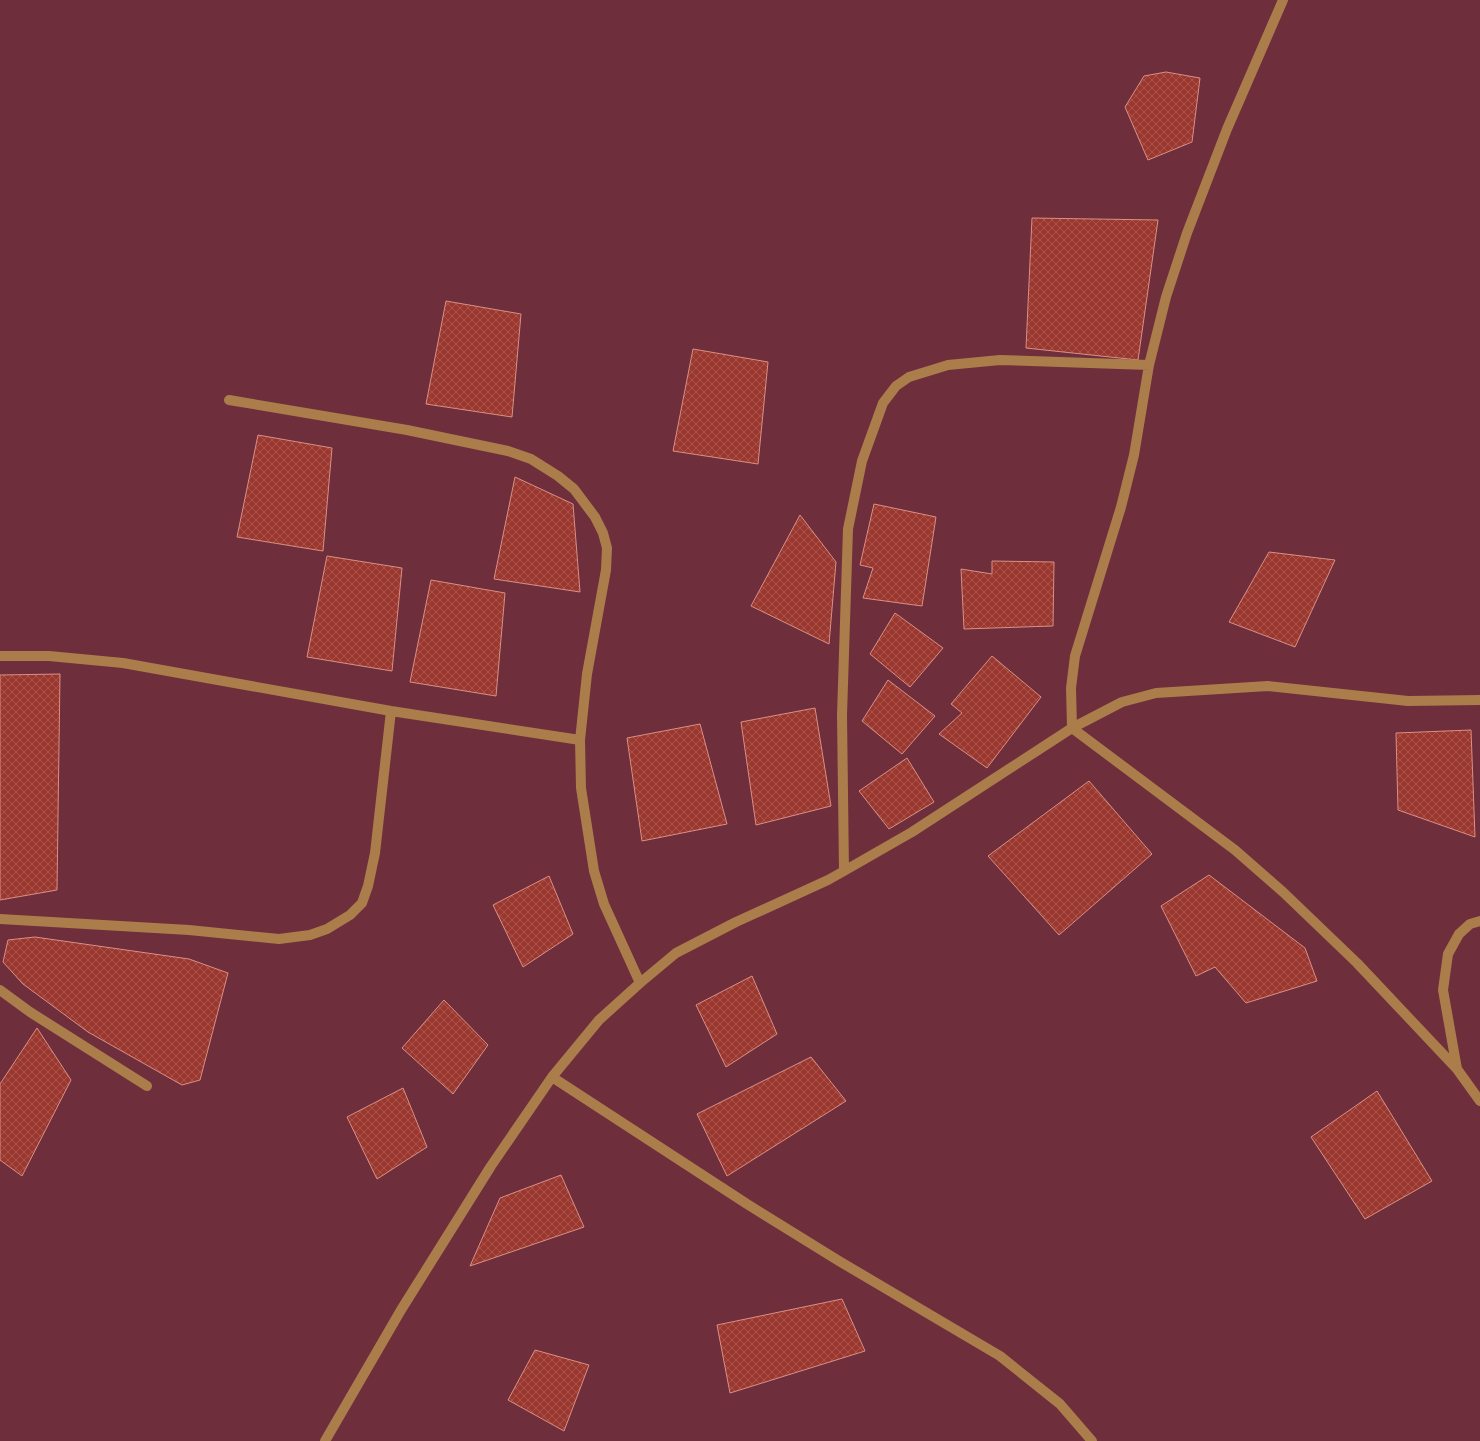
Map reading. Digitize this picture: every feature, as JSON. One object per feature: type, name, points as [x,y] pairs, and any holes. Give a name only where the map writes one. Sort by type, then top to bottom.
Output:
[{"type":"street","points":[[1072,728],[1071,688],[1075,656],[1121,507],[1134,455],[1149,365],[1166,297],[1187,233],[1227,129],[1283,0]]},
{"type":"street","points":[[844,871],[842,715],[848,529],[862,461],[884,403],[896,386],[909,377],[948,365],[1000,360],[1149,365]]},
{"type":"street","points":[[229,400],[407,430],[508,451],[531,459],[558,476],[574,489],[595,517],[603,532],[607,548],[605,577],[587,674],[580,740],[581,788],[594,871],[604,904],[640,982]]},
{"type":"street","points":[[0,656],[49,656],[123,663],[391,711],[580,740]]},
{"type":"street","points":[[324,1441],[401,1310],[490,1166],[552,1077],[599,1020],[640,982],[676,953],[736,922],[828,880],[844,871],[912,832],[1072,728],[1122,702],[1156,693],[1268,686],[1408,701],[1480,700]]},
{"type":"street","points":[[0,919],[189,930],[279,939],[310,935],[327,929],[350,915],[362,903],[368,886],[375,853],[391,711]]},
{"type":"street","points":[[1072,728],[1235,850],[1283,892],[1357,963],[1457,1069],[1480,1102]]},
{"type":"street","points":[[1457,1069],[1443,990],[1448,954],[1459,934],[1470,924],[1480,921]]},
{"type":"street","points":[[0,990],[30,1012],[147,1086]]},
{"type":"street","points":[[552,1077],[747,1204],[838,1261],[1000,1356],[1060,1404],[1092,1441]]},
{"type":"building","points":[[1166,72],[1200,78],[1192,142],[1148,160],[1125,107],[1144,76]]},
{"type":"building","points":[[1032,218],[1158,220],[1138,360],[1026,348]]},
{"type":"building","points":[[446,301],[521,314],[512,417],[426,404]]},
{"type":"building","points":[[693,349],[768,362],[758,464],[673,451]]},
{"type":"building","points":[[258,435],[332,448],[323,551],[237,537]]},
{"type":"building","points":[[515,477],[573,504],[580,592],[494,579]]},
{"type":"building","points":[[874,504],[936,517],[922,606],[863,598],[873,568],[860,565]]},
{"type":"building","points":[[800,515],[836,562],[829,644],[751,606]]},
{"type":"building","points":[[1269,552],[1335,560],[1295,647],[1229,622]]},
{"type":"building","points":[[327,556],[402,568],[392,671],[307,657]]},
{"type":"building","points":[[992,561],[1054,562],[1053,626],[964,629],[961,569],[992,574]]},
{"type":"building","points":[[431,580],[505,593],[496,696],[410,682]]},
{"type":"building","points":[[895,613],[943,648],[910,687],[870,654]]},
{"type":"building","points":[[992,656],[1041,697],[987,768],[939,734],[962,713],[951,704]]},
{"type":"building","points":[[60,674],[57,890],[0,900],[0,675]]},
{"type":"building","points":[[888,680],[935,716],[902,754],[862,721]]},
{"type":"building","points":[[815,708],[831,806],[756,825],[741,722]]},
{"type":"building","points":[[700,724],[727,824],[642,841],[627,738]]},
{"type":"building","points":[[1471,730],[1475,837],[1398,810],[1396,733]]},
{"type":"building","points":[[907,758],[934,802],[889,829],[859,791]]},
{"type":"building","points":[[1089,781],[1152,854],[1059,935],[988,856]]},
{"type":"building","points":[[1209,875],[1305,948],[1317,981],[1246,1003],[1215,967],[1196,976],[1161,906]]},
{"type":"building","points":[[549,876],[573,934],[523,967],[493,905]]},
{"type":"building","points":[[35,937],[189,959],[228,973],[200,1080],[182,1085],[88,1032],[23,984],[3,962],[8,940]]},
{"type":"building","points":[[752,976],[777,1034],[726,1067],[696,1005]]},
{"type":"building","points":[[444,1000],[488,1045],[453,1094],[402,1048]]},
{"type":"building","points":[[37,1028],[71,1080],[22,1176],[0,1160],[0,1084]]},
{"type":"building","points":[[811,1057],[846,1101],[727,1176],[697,1114]]},
{"type":"building","points":[[403,1088],[427,1147],[377,1179],[347,1117]]},
{"type":"building","points":[[1377,1091],[1432,1181],[1365,1219],[1311,1137]]},
{"type":"building","points":[[561,1175],[584,1227],[470,1266],[500,1198]]},
{"type":"building","points":[[842,1299],[865,1351],[730,1393],[717,1325]]},
{"type":"building","points":[[535,1350],[589,1365],[564,1431],[508,1400]]}]
